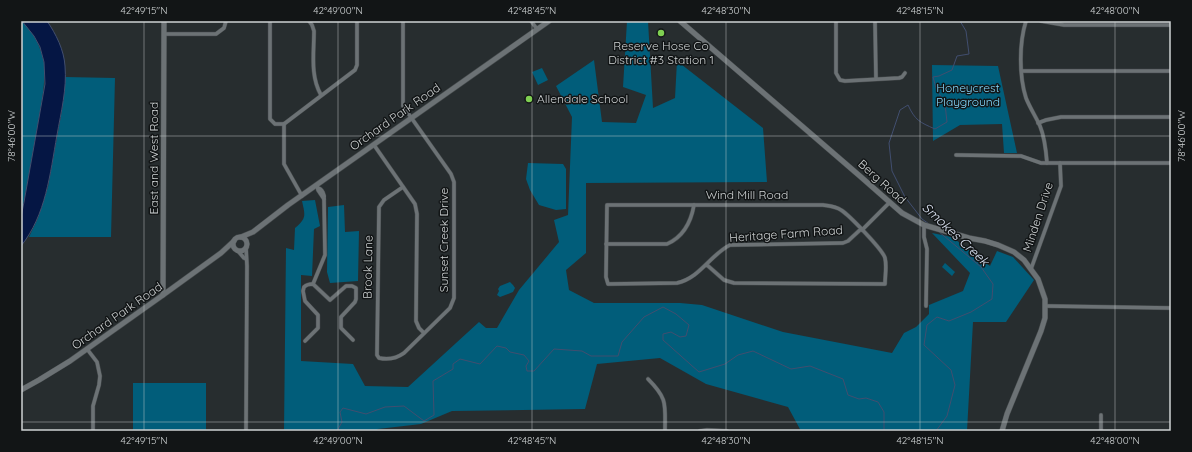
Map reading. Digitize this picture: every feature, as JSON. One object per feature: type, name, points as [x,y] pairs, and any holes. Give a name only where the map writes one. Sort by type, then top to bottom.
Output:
[{"type":"street","name":"East and West Road","points":[[163,295],[164,21]]},
{"type":"street","points":[[164,34],[216,34],[224,28],[226,21]]},
{"type":"street","points":[[270,21],[270,119],[275,124],[284,124],[321,95],[353,73],[356,68],[357,21]]},
{"type":"street","points":[[309,21],[314,31],[315,79],[321,95]]},
{"type":"street","name":"Sunset Creek Drive","points":[[380,358],[399,357],[404,354],[450,308],[454,298],[454,182],[451,174],[403,106],[403,21]]},
{"type":"street","points":[[531,21],[537,30]]},
{"type":"street","name":"Orchard Park Road","points":[[241,237],[254,232],[411,118],[549,21]]},
{"type":"street","name":"Berg Road","points":[[680,21],[902,213],[924,225],[969,238],[986,240],[998,244],[1019,256],[1031,269],[1041,285],[1046,306],[1045,322],[1007,414],[1002,431]]},
{"type":"street","points":[[836,21],[837,76],[840,80],[899,78],[905,73]]},
{"type":"street","points":[[876,21],[876,79]]},
{"type":"street","points":[[1026,21],[1022,34],[1023,84],[1026,98],[1038,123],[1046,148],[1047,163]]},
{"type":"street","points":[[1041,21],[1064,25],[1171,25]]},
{"type":"street","points":[[1022,71],[1171,71]]},
{"type":"street","points":[[1038,123],[1061,117],[1171,117]]},
{"type":"street","points":[[284,124],[284,164],[302,196]]},
{"type":"street","points":[[374,145],[415,204],[417,214],[416,321],[419,328],[424,333]]},
{"type":"street","points":[[956,155],[1021,156],[1038,162],[1047,163],[1171,163]]},
{"type":"street","name":"Minden Drive","points":[[1031,269],[1061,186],[1060,163]]},
{"type":"street","points":[[313,284],[325,255],[324,199],[317,187]]},
{"type":"street","name":"Brook Lane","points":[[380,358],[377,355],[379,207],[384,200],[403,187]]},
{"type":"street","name":"Heritage Farm Road","points":[[606,244],[606,277],[608,284],[677,283],[685,281],[698,273],[722,249],[730,246],[843,243],[862,230],[890,202]]},
{"type":"street","name":"Wind Mill Road","points":[[606,244],[607,205],[815,205],[834,207],[844,212],[881,249],[885,258],[885,284],[734,283],[724,280],[707,264]]},
{"type":"street","points":[[606,244],[667,244],[674,241],[684,232],[692,218],[694,205]]},
{"type":"street","points":[[924,225],[924,237],[927,249],[926,306]]},
{"type":"street","name":"Orchard Park Road","points":[[247,246],[254,232]]},
{"type":"street","points":[[246,259],[233,245],[237,238],[241,237],[245,239],[247,246],[246,431]]},
{"type":"street","name":"Orchard Park Road","points":[[21,390],[87,349],[221,253],[234,241]]},
{"type":"street","points":[[237,250],[242,251],[247,246]]},
{"type":"street","name":"Orchard Park Road","points":[[221,253],[229,250],[237,250]]},
{"type":"street","points":[[305,341],[318,328],[318,315],[304,301],[303,298],[304,287],[308,284],[313,284],[330,300],[346,286],[356,288],[355,302],[341,317],[341,328],[353,340]]},
{"type":"street","points":[[1046,306],[1171,308]]},
{"type":"street","points":[[87,349],[97,362],[100,376],[93,406],[93,431]]},
{"type":"street","points":[[648,379],[661,393],[665,402],[665,431]]},
{"type":"street","points":[[1101,415],[1101,431]]},
{"type":"street","points":[[700,431],[727,431]]},
{"type":"green space","points":[[21,21],[33,33],[39,46],[44,63],[44,86],[21,217]]},
{"type":"green space","points":[[627,21],[648,21],[653,108],[675,98],[677,61],[763,128],[767,182],[586,183],[586,253],[566,270],[569,290],[594,303],[680,303],[702,305],[783,332],[892,353],[904,333],[916,327],[929,314],[929,305],[963,291],[970,273],[932,233],[952,237],[990,266],[997,251],[1013,257],[1034,280],[1006,322],[973,322],[967,431],[801,431],[788,407],[706,384],[660,358],[597,364],[585,409],[452,411],[421,424],[378,429],[375,431],[284,431],[286,248],[294,250],[295,228],[302,222],[304,216],[302,201],[315,200],[320,226],[314,229],[312,276],[301,275],[301,361],[353,364],[365,386],[408,387],[479,322],[486,328],[497,328],[519,290],[559,242],[554,220],[568,215],[572,117],[556,86],[594,60],[602,122],[636,123],[646,95],[623,87]]},
{"type":"green space","name":"Honeycrest Playground","points":[[932,65],[998,66],[1017,153],[1004,153],[1002,124],[960,125],[933,141]]},
{"type":"green space","points":[[542,68],[548,80],[538,85],[532,72]]},
{"type":"green space","points":[[65,77],[115,78],[111,237],[29,237],[38,218],[48,187],[62,110]]},
{"type":"green space","points":[[528,163],[563,164],[566,169],[566,209],[556,210],[539,205],[530,190],[526,179]]},
{"type":"green space","points":[[344,205],[345,232],[359,231],[358,281],[330,283],[327,272],[328,207]]},
{"type":"green space","points":[[945,263],[955,272],[952,276],[942,267]]},
{"type":"green space","points":[[510,282],[515,288],[513,292],[500,297],[497,295],[500,286]]},
{"type":"green space","points":[[133,383],[206,383],[206,431],[133,431]]},
{"type":"shaded area","points":[[22,21],[47,21],[61,48],[64,60],[65,83],[46,194],[36,221],[21,246],[21,217],[45,84],[44,62],[40,47],[34,36]]},
{"type":"waterway","name":"Smokes Creek","points":[[929,224],[922,219],[905,197],[892,171],[889,143],[900,110],[908,105],[918,120],[935,129],[947,122],[945,104],[936,88],[933,77],[952,70],[957,56],[969,54],[966,31],[960,21]]},
{"type":"waterway","name":"Smokes Creek","points":[[936,431],[947,416],[955,385],[951,370],[924,345],[927,325],[937,317],[949,321],[971,312],[992,299],[993,284],[981,267],[938,231]]},
{"type":"waterway","name":"Smokes Creek","points":[[337,431],[342,422],[340,412],[343,408],[366,414],[385,407],[404,406],[424,421],[434,415],[433,381],[453,369],[453,364],[460,359],[480,364],[497,346],[506,348],[510,352],[524,355],[529,361],[526,366],[527,371],[534,371],[554,349],[582,351],[591,356],[618,356],[622,342],[644,317],[663,307],[676,314],[689,325],[686,336],[680,337],[671,332],[663,334],[663,340],[699,372],[725,364],[738,355],[753,351],[791,369],[810,366],[843,379],[848,395],[859,399],[866,398],[878,402],[884,412],[884,431]]},
{"type":"place","name":"Reserve Hose Co District #3 Station 1","points":[[661,33]]},
{"type":"place","name":"Allendale School","points":[[529,99]]}]
